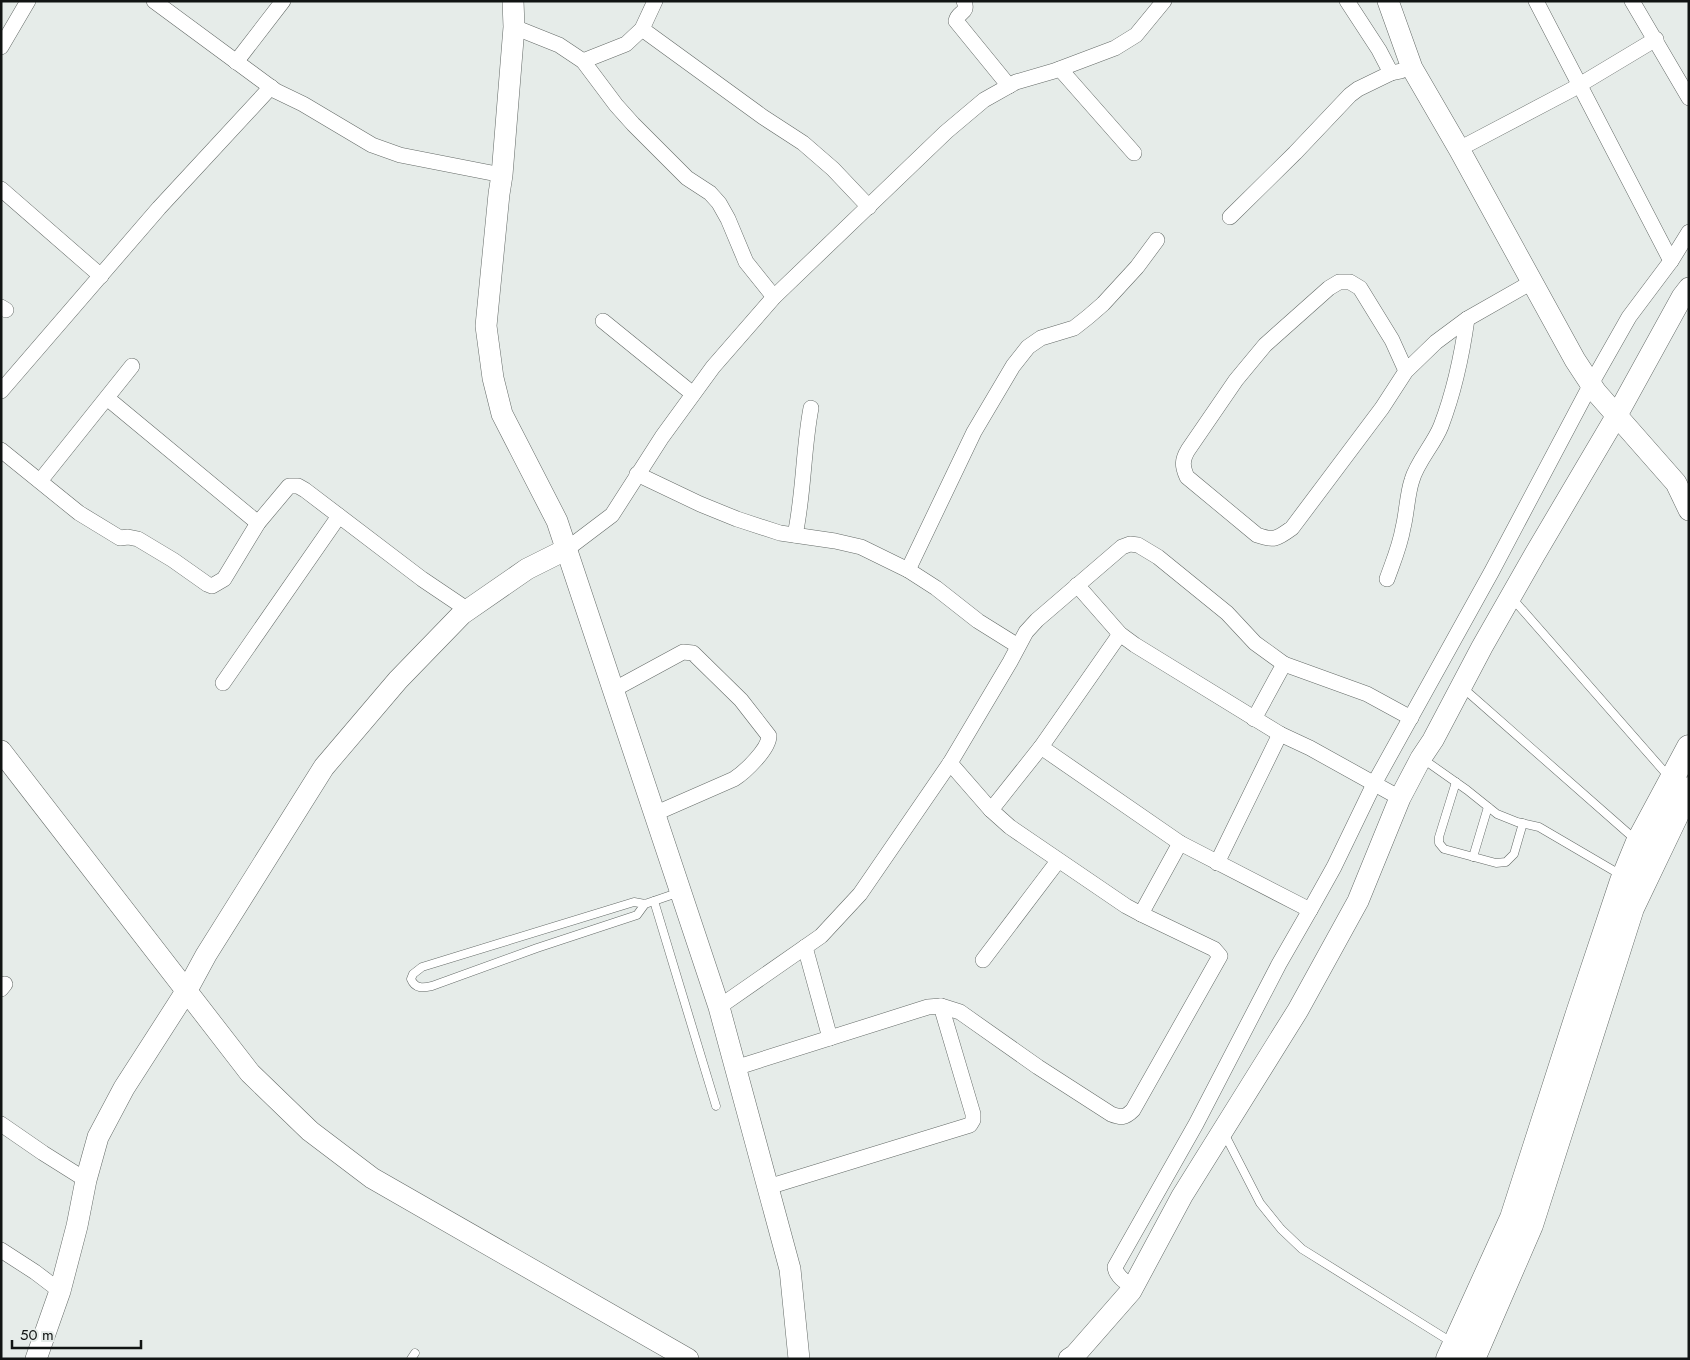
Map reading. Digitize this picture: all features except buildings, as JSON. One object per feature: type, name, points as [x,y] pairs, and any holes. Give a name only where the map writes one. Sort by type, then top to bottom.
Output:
[{"type":"main road","points":[[1463,1353],[1521,1222],[1587,1015],[1633,882],[1680,784],[1689,747]]},
{"type":"main road","points":[[1633,882],[1638,842],[1680,784]]},
{"type":"street","points":[[1,47],[28,1]]},
{"type":"street","points":[[154,1],[271,87],[372,145],[400,155],[502,175]]},
{"type":"street","points":[[236,62],[283,1]]},
{"type":"street","points":[[513,1],[514,27],[502,175],[486,326],[493,378],[502,414],[557,521],[719,1007],[790,1269],[799,1359]]},
{"type":"street","points":[[583,61],[626,44],[642,29],[655,1]]},
{"type":"street","points":[[964,1],[966,8],[957,17],[956,21],[1009,86]]},
{"type":"street","points":[[36,1359],[60,1292],[77,1226],[86,1180],[98,1138],[124,1088],[324,768],[398,680],[468,610],[527,569],[567,549],[612,515],[637,474],[713,367],[774,297],[869,207],[906,168],[984,100],[1016,82],[1060,69],[1115,48],[1136,34],[1164,1]]},
{"type":"street","points":[[1388,1],[1412,68],[1459,149],[1575,360],[1602,399],[1683,484],[1689,510]]},
{"type":"street","points":[[1536,1],[1671,261]]},
{"type":"street","points":[[1632,1],[1689,98]]},
{"type":"street","points":[[1352,2],[1391,73]]},
{"type":"street","points":[[514,27],[559,45],[583,61],[632,124],[688,178],[710,193],[719,203],[728,219],[746,262],[774,297]]},
{"type":"street","points":[[642,29],[763,117],[803,143],[833,169],[869,207]]},
{"type":"street","points":[[1459,149],[1580,85],[1656,39]]},
{"type":"street","points":[[1230,218],[1295,153],[1350,94],[1391,73],[1412,68]]},
{"type":"street","points":[[1060,69],[1134,153]]},
{"type":"street","points":[[1,391],[158,208],[271,87]]},
{"type":"street","points":[[1,189],[101,276]]},
{"type":"street","points":[[1124,1280],[1115,1266],[1196,1124],[1279,964],[1334,867],[1387,790],[1421,758],[1433,740],[1510,597],[1602,399],[1629,317],[1671,261],[1689,232]]},
{"type":"street","points":[[908,570],[974,432],[1018,360],[1028,347],[1041,338],[1074,328],[1088,318],[1137,266],[1157,240]]},
{"type":"street","points":[[1406,372],[1392,340],[1360,288],[1350,282],[1339,282],[1329,288],[1265,345],[1236,380],[1188,450],[1183,458],[1182,468],[1187,477],[1257,534],[1270,539],[1280,538],[1292,528],[1382,408],[1406,372],[1436,342],[1467,319],[1532,282]]},
{"type":"street","points":[[1069,1359],[1075,1355],[1182,1196],[1298,1010],[1358,901],[1387,790],[1411,718],[1492,571],[1602,399],[1689,288]]},
{"type":"street","points":[[1387,579],[1404,528],[1408,492],[1412,477],[1440,427],[1450,399],[1462,354],[1467,319]]},
{"type":"street","points":[[603,321],[693,394]]},
{"type":"street","points":[[40,481],[132,366]]},
{"type":"street","points":[[107,398],[258,523]]},
{"type":"street","points":[[795,535],[801,507],[806,436],[811,408]]},
{"type":"street","points":[[4,457],[40,481],[79,513],[115,536],[138,539],[212,586],[224,579],[258,523],[289,486],[298,486],[422,579],[468,610]]},
{"type":"street","points":[[637,474],[700,504],[737,519],[780,533],[861,547],[908,570],[936,588],[978,621],[1018,646]]},
{"type":"street","points":[[223,683],[339,516]]},
{"type":"street","points":[[719,1007],[821,936],[860,894],[950,763],[1026,632],[1037,620],[1122,547],[1130,544],[1138,545],[1158,557],[1227,613],[1255,643],[1284,664],[1367,694],[1411,718]]},
{"type":"street","points":[[1077,585],[1120,634],[1254,719],[1387,790]]},
{"type":"street","points":[[991,810],[1041,747],[1120,634]]},
{"type":"street","points":[[613,690],[683,652],[689,651],[741,700],[768,736],[767,745],[744,772],[734,779],[654,814]]},
{"type":"street","points":[[1254,719],[1284,664]]},
{"type":"street","points":[[1217,863],[1280,734]]},
{"type":"street","points":[[1041,747],[1180,843],[1310,910]]},
{"type":"street","points":[[1,751],[250,1073],[310,1131],[372,1178],[688,1359]]},
{"type":"street","points":[[735,1068],[928,1007],[941,1006],[960,1012],[1038,1067],[1111,1114],[1121,1118],[1133,1110],[1220,956],[1214,949],[1126,906],[1010,827],[991,810],[950,763]]},
{"type":"street","points":[[1141,914],[1180,843]]},
{"type":"street","points":[[983,960],[1058,861]]},
{"type":"street","points":[[805,947],[830,1038]]},
{"type":"street","points":[[768,1188],[970,1125],[973,1120],[973,1114],[941,1006]]},
{"type":"street","points":[[1,1124],[86,1180]]},
{"type":"street","points":[[1,1250],[35,1272],[60,1292]]},
{"type":"lane","points":[[1510,597],[1680,784]]},
{"type":"lane","points":[[1461,686],[1638,842]]},
{"type":"lane","points":[[1421,758],[1497,814],[1539,827],[1633,882]]},
{"type":"lane","points":[[1456,782],[1439,837],[1439,843],[1444,849],[1496,863],[1506,862],[1514,854],[1523,823]]},
{"type":"lane","points":[[1473,857],[1488,807]]},
{"type":"lane","points":[[645,904],[638,915],[537,948],[432,986],[425,988],[417,987],[411,979],[413,974],[422,967],[634,902],[645,904],[680,892]]},
{"type":"lane","points":[[654,901],[716,1106]]},
{"type":"lane","points":[[1223,1131],[1260,1203],[1281,1229],[1302,1249],[1463,1353]]}]
